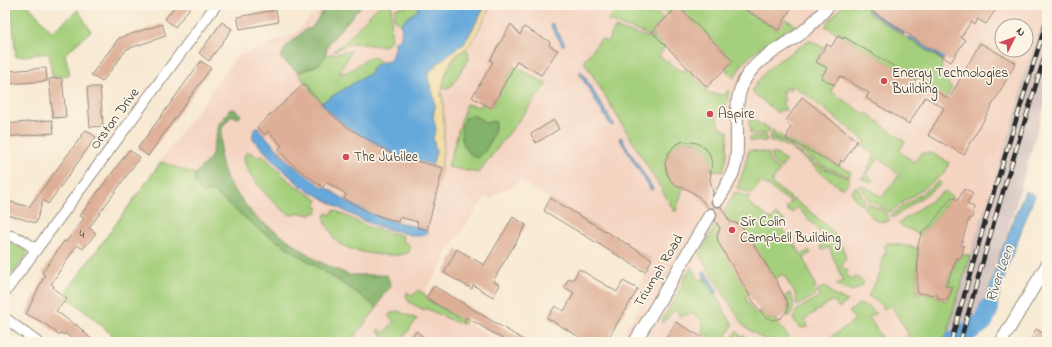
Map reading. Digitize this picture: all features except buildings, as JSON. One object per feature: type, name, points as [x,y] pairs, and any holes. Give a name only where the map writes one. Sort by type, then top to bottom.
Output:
[{"type":"street","name":"Orston Drive","points":[[5,292],[216,5]]},
{"type":"street","points":[[718,200],[730,178],[736,162],[738,131],[737,105],[744,81],[752,68],[760,60],[800,34],[830,5]]},
{"type":"street","name":"Triumph Road","points":[[635,342],[710,215]]},
{"type":"street","points":[[5,235],[14,236],[28,243],[36,250]]},
{"type":"street","points":[[1001,342],[1047,265]]},
{"type":"street","points":[[5,318],[37,342]]},
{"type":"shaded area","points":[[321,5],[1047,5],[1047,9],[1034,46],[1034,18],[994,18],[994,58],[1030,58],[1024,74],[1017,109],[974,241],[947,336],[938,342],[619,342],[640,306],[638,289],[651,259],[520,181],[497,193],[492,200],[487,196],[443,257],[446,259],[425,291],[427,299],[500,342],[120,342],[85,311],[64,295],[236,57],[295,33],[320,8]]},
{"type":"shaded area","points":[[1047,9],[1047,96],[1016,204],[982,313],[947,336],[974,241],[1017,109],[1024,74],[1030,58],[1034,58],[1034,46]]},
{"type":"green space","points":[[11,5],[28,5],[52,32],[78,10],[91,31],[65,54],[70,75],[52,77],[49,53],[16,57]]},
{"type":"green space","points":[[327,5],[362,5],[329,43],[324,59],[318,65],[298,72],[280,58],[286,47],[306,29],[311,29]]},
{"type":"green space","points":[[380,5],[392,5],[391,39],[387,45],[380,46],[352,43],[334,51],[349,38]]},
{"type":"green space","points":[[410,5],[418,5],[418,10],[402,22],[402,28],[394,18],[396,8],[407,7]]},
{"type":"green space","points":[[618,5],[621,5],[628,10],[631,5],[651,5],[664,19],[652,31],[656,36],[655,37],[608,21]]},
{"type":"green space","points":[[658,5],[737,5],[778,30],[785,19],[796,25],[758,49],[743,63],[734,78],[725,69],[733,61],[678,6],[668,15]]},
{"type":"green space","points":[[843,5],[862,5],[868,9],[867,12],[943,61],[941,69],[942,72],[952,88],[941,106],[938,93],[825,26]]},
{"type":"green space","points":[[615,28],[658,40],[665,47],[659,56],[681,71],[686,69],[706,88],[707,93],[723,95],[729,90],[726,108],[717,116],[720,126],[728,131],[727,156],[723,172],[711,170],[711,161],[708,152],[704,147],[694,141],[684,141],[675,146],[669,153],[666,163],[666,172],[672,181],[683,188],[675,212],[584,61],[601,39],[607,42]]},
{"type":"green space","points":[[809,40],[824,48],[816,62],[827,68],[821,77],[834,85],[831,91],[865,115],[867,113],[905,142],[899,151],[914,162],[922,153],[932,153],[949,163],[945,173],[890,212],[869,200],[859,185],[865,186],[882,197],[899,175],[880,158],[866,174],[873,180],[871,182],[862,179],[861,177],[863,178],[875,155],[863,146],[866,142],[803,92],[802,93],[793,86],[792,88],[790,86],[788,87],[791,89],[790,91],[785,87],[785,92],[780,91],[785,96],[782,97],[786,101],[784,100],[782,102],[786,110],[783,111],[781,109],[778,113],[752,92],[757,82],[770,68]]},
{"type":"green space","points":[[465,49],[468,51],[469,59],[452,85],[447,89],[442,87],[445,76],[453,61]]},
{"type":"green space","points":[[351,51],[339,74],[352,69],[369,57],[375,58],[383,63],[375,65],[369,74],[321,103],[298,73],[321,62],[325,55]]},
{"type":"green space","points":[[514,66],[547,84],[478,173],[448,167],[466,104],[480,107],[484,101],[491,108]]},
{"type":"green space","points":[[229,109],[236,110],[241,115],[237,118],[232,115],[223,126],[222,130],[220,159],[228,182],[255,217],[318,261],[349,275],[387,275],[391,287],[383,295],[377,308],[359,294],[260,230],[214,192],[201,192],[195,183],[195,174],[211,157],[219,124]]},
{"type":"green space","points":[[472,115],[486,123],[493,121],[496,122],[490,142],[478,158],[469,153],[462,140],[462,124],[466,117]]},
{"type":"green space","points":[[749,119],[752,119],[770,129],[767,134],[750,133]]},
{"type":"green space","points":[[772,130],[786,139],[851,172],[849,177],[821,165],[796,147],[770,134]]},
{"type":"green space","points":[[766,136],[767,141],[750,141],[750,137]]},
{"type":"green space","points":[[769,136],[786,144],[815,164],[850,179],[848,184],[843,188],[839,187],[792,149],[777,142],[770,142]]},
{"type":"green space","points":[[749,150],[768,153],[770,163],[780,170],[771,183],[791,198],[789,201],[761,181],[752,194],[737,188]]},
{"type":"green space","points":[[247,152],[254,154],[258,158],[262,154],[290,182],[318,200],[315,206],[319,208],[316,213],[310,215],[302,213],[291,215],[277,205],[251,176],[244,158]]},
{"type":"green space","points":[[771,153],[778,155],[786,161],[781,168],[772,161]]},
{"type":"green space","points":[[161,162],[195,174],[195,183],[214,192],[260,230],[359,294],[377,308],[350,342],[120,342],[85,311],[64,295]]},
{"type":"green space","points":[[939,181],[941,184],[893,218],[891,215]]},
{"type":"green space","points":[[856,186],[865,200],[861,205],[854,198],[852,193]]},
{"type":"green space","points":[[945,191],[952,197],[921,235],[900,225],[899,223]]},
{"type":"green space","points":[[735,192],[750,198],[747,202],[772,220],[776,214],[785,221],[780,227],[788,235],[802,255],[809,250],[811,253],[804,258],[816,287],[813,289],[816,295],[797,306],[796,295],[783,274],[775,279],[744,229],[739,224],[731,222],[724,212]]},
{"type":"green space","points":[[793,199],[818,218],[836,236],[842,245],[846,259],[841,266],[848,271],[846,274],[852,279],[855,276],[864,283],[861,287],[851,291],[843,289],[836,284],[843,281],[829,247],[822,250],[820,246],[826,242],[817,228],[797,207],[792,213],[786,209]]},
{"type":"green space","points":[[866,203],[885,212],[890,220],[885,222],[876,221],[863,207]]},
{"type":"green space","points":[[334,210],[368,227],[403,236],[402,241],[411,247],[409,252],[394,255],[372,254],[343,246],[335,240],[329,228],[325,224],[326,220],[324,217],[327,213],[331,215]]},
{"type":"green space","points":[[717,224],[720,229],[717,236],[750,294],[745,297],[755,314],[760,311],[768,319],[777,320],[778,325],[792,342],[775,342],[770,338],[767,342],[743,325],[699,254]]},
{"type":"green space","points":[[5,241],[19,244],[25,248],[27,255],[5,282]]},
{"type":"green space","points":[[887,243],[918,248],[917,293],[938,295],[938,299],[947,300],[953,288],[946,286],[957,258],[961,258],[962,254],[970,256],[947,336],[938,342],[898,342],[909,335],[891,305],[884,309],[878,302],[868,296],[881,272],[883,255],[886,255],[885,246]]},
{"type":"green space","points":[[691,267],[700,280],[704,278],[733,325],[722,342],[714,342],[712,337],[701,333],[703,327],[702,321],[697,316],[692,314],[687,314],[680,317],[675,310],[665,322],[661,322]]},
{"type":"green space","points":[[826,286],[833,295],[848,301],[839,308],[833,300],[804,320],[808,326],[803,328],[798,326],[793,319],[797,310],[820,296],[817,290]]},
{"type":"green space","points":[[418,290],[426,295],[427,299],[465,321],[462,325],[462,323],[455,322],[425,308],[424,310],[409,302],[406,296],[407,292],[413,296]]},
{"type":"green space","points":[[790,293],[794,305],[789,317],[786,314],[788,305],[785,296]]},
{"type":"green space","points":[[859,304],[869,307],[876,313],[869,317],[884,342],[824,342],[855,320],[849,312]]},
{"type":"green space","points":[[398,311],[417,319],[400,342],[392,342],[377,331],[379,329],[385,333],[394,321],[388,316],[391,313]]},
{"type":"green space","points":[[737,331],[741,337],[744,336],[748,342],[730,342]]},
{"type":"sand","points":[[486,5],[492,5],[477,34],[471,43],[453,59],[444,79],[441,95],[443,98],[444,132],[441,168],[432,165],[436,152],[433,137],[436,129],[433,117],[435,106],[428,74],[456,48],[464,44]]},
{"type":"water","points":[[418,5],[486,5],[464,44],[456,48],[428,74],[435,106],[433,117],[436,129],[433,137],[436,152],[432,165],[403,158],[384,150],[355,132],[321,103],[369,74],[375,65],[390,60],[396,46],[394,43],[401,38],[402,22],[418,10]]},
{"type":"water","points":[[868,9],[905,32],[904,34],[867,11]]},
{"type":"water","points":[[552,23],[565,44],[563,46],[550,25]]},
{"type":"water","points":[[910,35],[945,58],[943,60],[908,37]]},
{"type":"water","points":[[581,71],[614,125],[611,126],[579,73]]},
{"type":"water","points":[[257,127],[288,161],[299,170],[353,205],[383,218],[427,230],[427,233],[421,236],[415,236],[380,227],[364,221],[300,185],[254,140],[253,135]]},
{"type":"water","points":[[621,137],[653,189],[651,190],[619,138]]},
{"type":"water","points":[[1025,191],[1035,195],[1010,260],[994,312],[985,329],[971,342],[969,342],[977,318],[982,313],[1001,252]]},
{"type":"water","points":[[705,271],[718,292],[715,294],[702,273]]},
{"type":"waterway","name":"River Leen","points":[[953,342],[983,322],[989,308]]},
{"type":"railway","points":[[951,342],[988,211],[1047,20]]},
{"type":"railway","points":[[960,342],[998,208],[1047,49]]},
{"type":"place","name":"Energy Technologies Building","points":[[884,81]]},
{"type":"place","name":"Aspire","points":[[710,114]]},
{"type":"place","name":"The Jubilee","points":[[346,157]]},
{"type":"place","name":"Sir Colin Campbell Building","points":[[732,230]]}]
